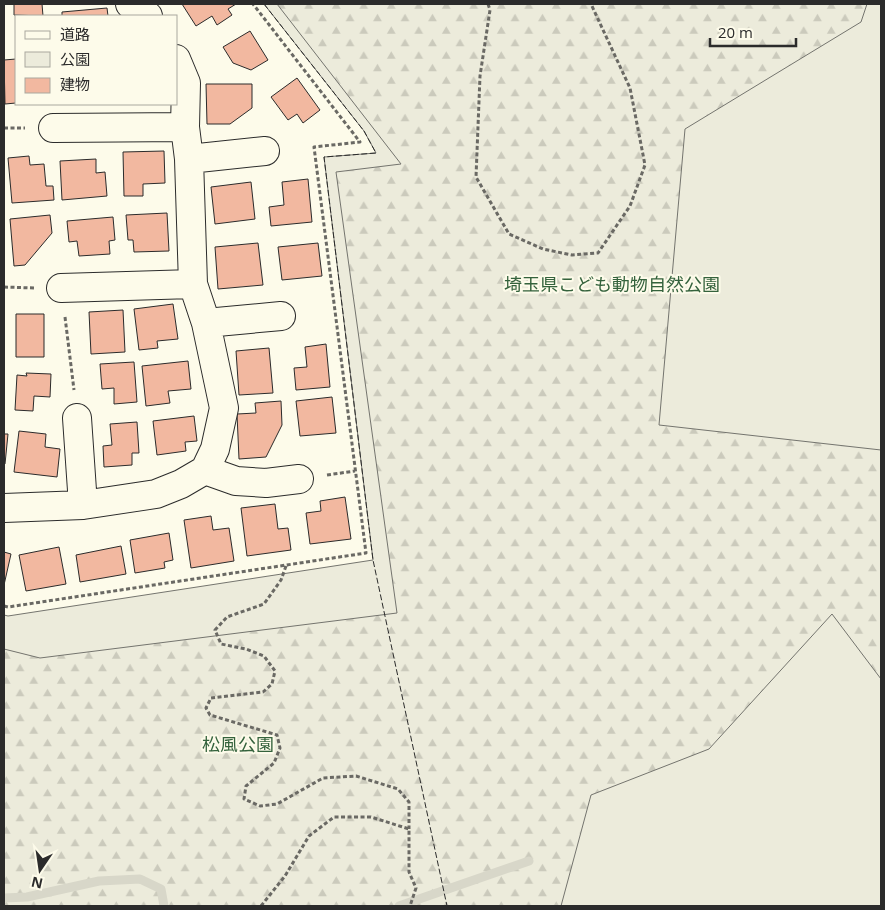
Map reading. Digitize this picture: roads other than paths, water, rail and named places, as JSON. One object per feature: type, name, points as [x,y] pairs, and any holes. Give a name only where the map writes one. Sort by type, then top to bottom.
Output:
[{"type":"street","points":[[130,4],[146,15]]},
{"type":"street","points":[[4,508],[83,505],[156,494],[181,484],[205,470],[215,449],[224,408],[206,323],[193,284],[189,158],[185,126],[186,83],[178,63]]},
{"type":"street","points":[[53,128],[185,126]]},
{"type":"street","points":[[189,158],[265,152]]},
{"type":"street","points":[[61,288],[193,284]]},
{"type":"street","points":[[206,323],[281,316]]},
{"type":"street","points":[[77,418],[83,505]]},
{"type":"street","points":[[205,470],[236,481],[266,484],[299,479]]},
{"type":"waterway","points":[[399,906],[529,861]]},
{"type":"waterway","points":[[4,898],[27,897],[99,881],[140,879],[161,889],[164,906]]},
{"type":"park label","name":"埼玉県こども動物自然公園","points":[[612,285]]},
{"type":"park label","name":"松風公園","points":[[238,745]]}]
